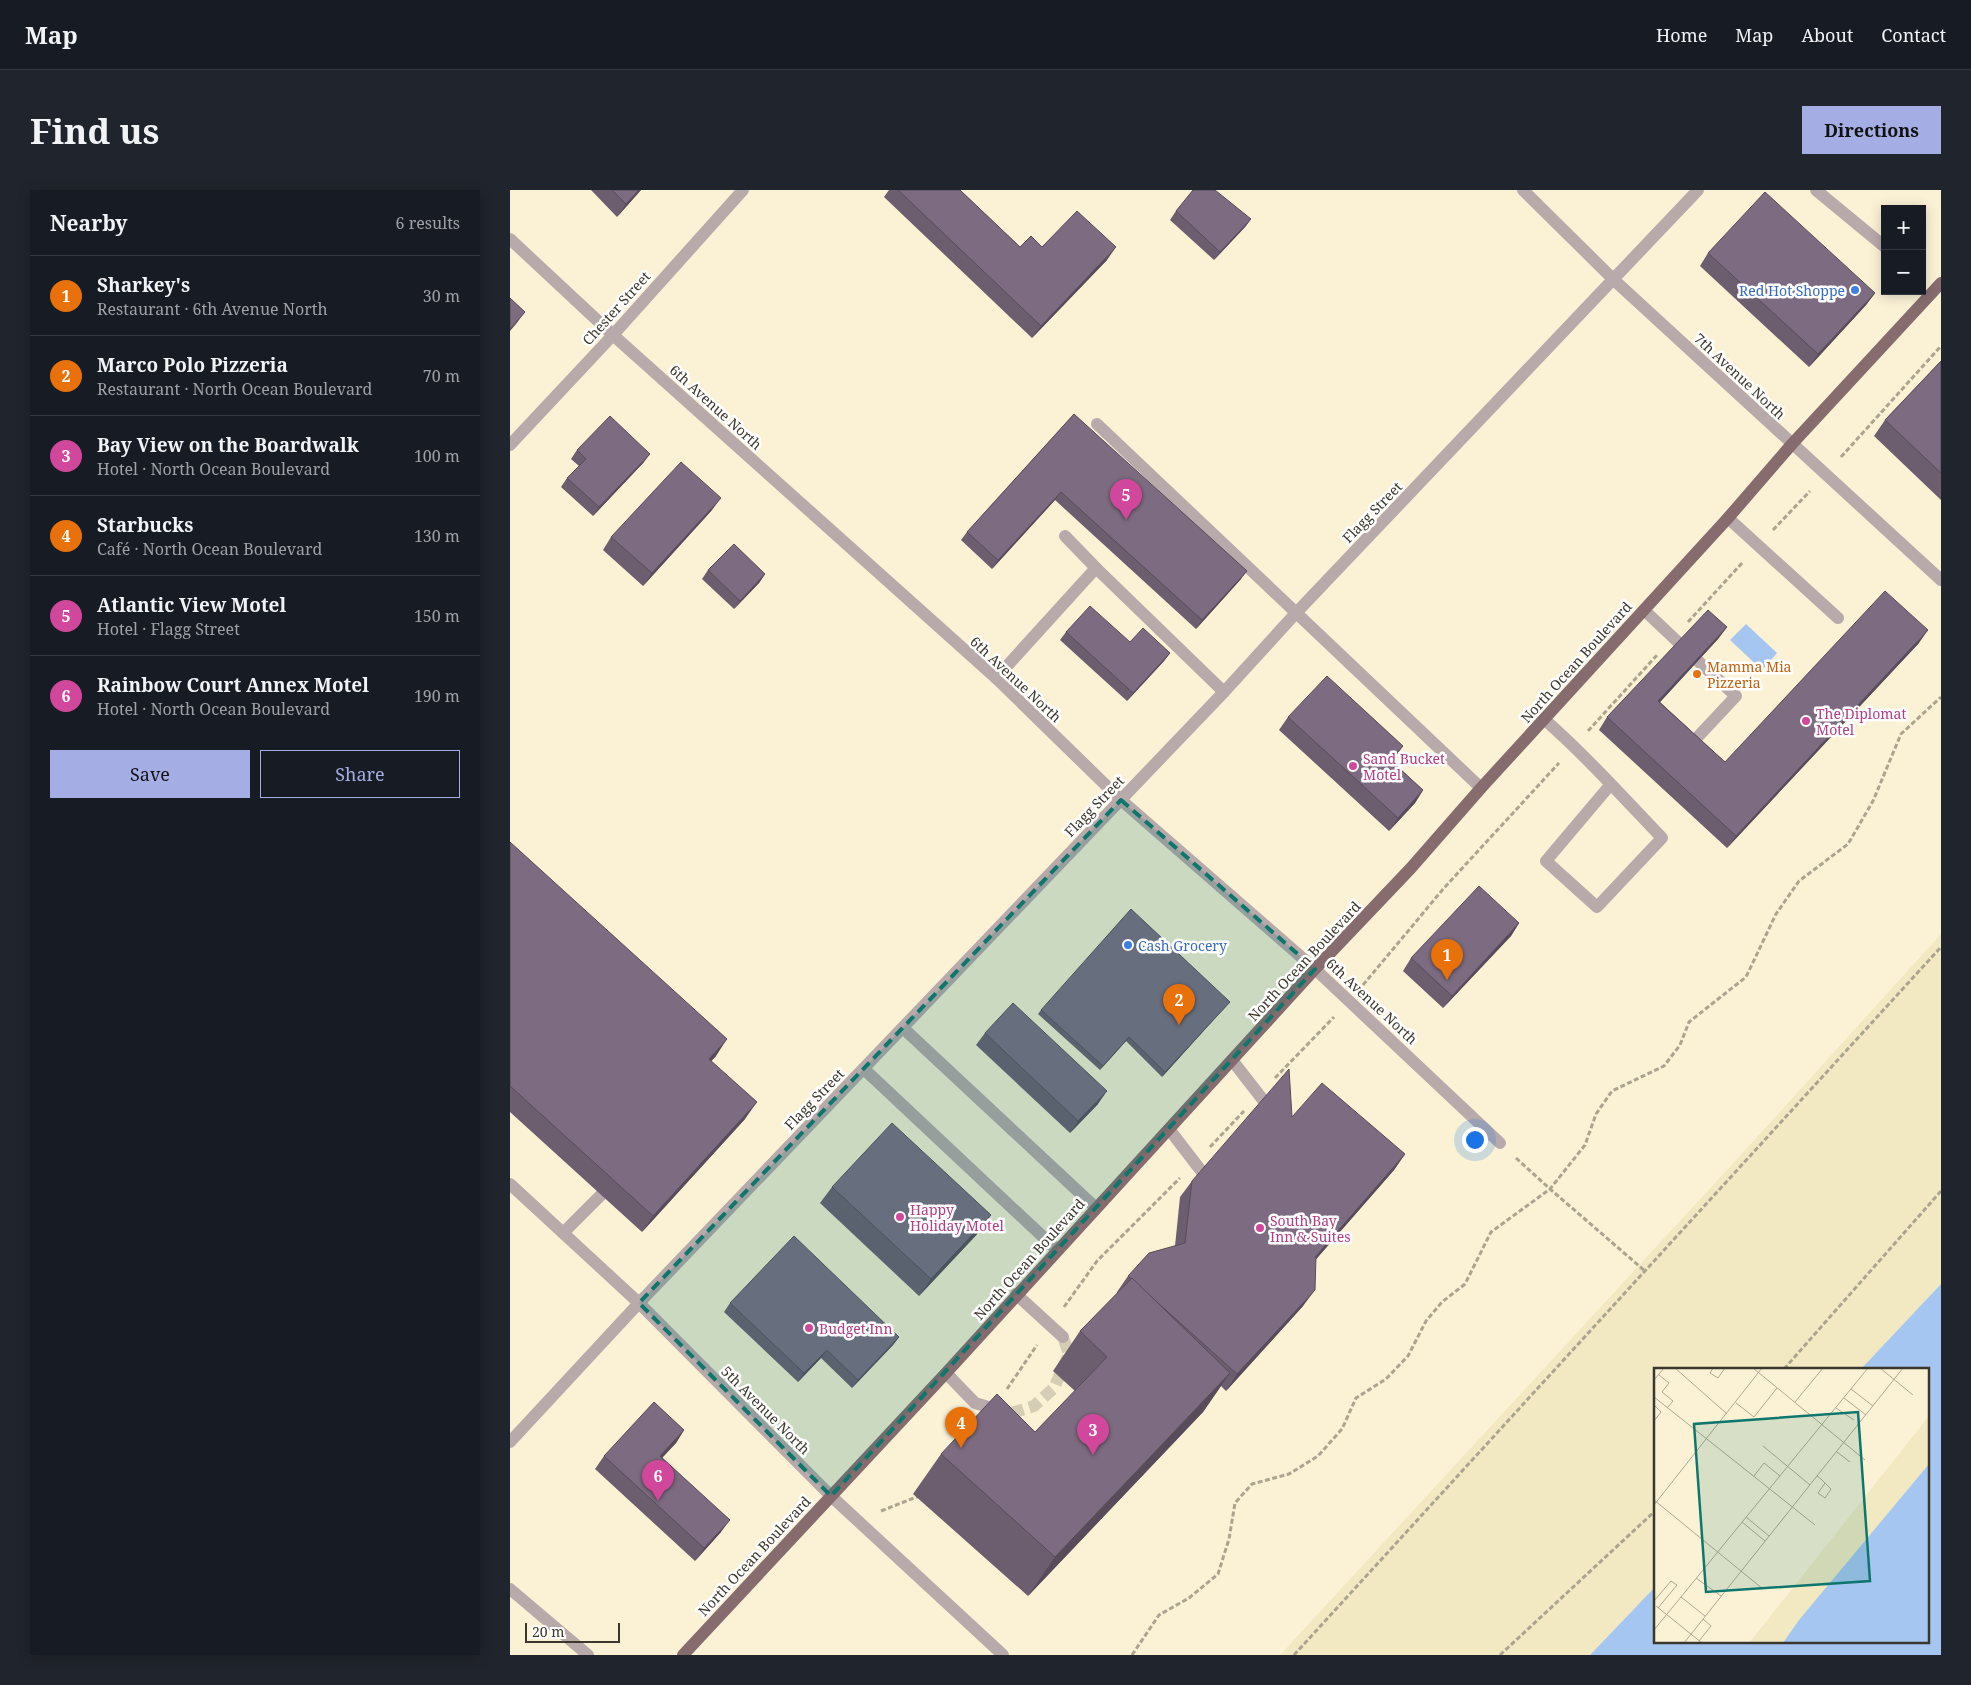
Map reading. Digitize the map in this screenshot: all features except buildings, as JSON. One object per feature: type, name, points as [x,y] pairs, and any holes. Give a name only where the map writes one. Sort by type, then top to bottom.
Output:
[{"type":"main road","name":"North Ocean Boulevard","points":[[683,1655],[946,1373],[1016,1294],[1315,969],[1411,868],[1481,788],[1728,518],[1792,444],[1941,283]]},
{"type":"street","name":"Chester Street","points":[[510,445],[613,335],[743,190]]},
{"type":"street","name":"7th Avenue North","points":[[1523,190],[1614,280],[1941,580]]},
{"type":"street","name":"Flagg Street","points":[[510,1442],[639,1303],[1224,692],[1296,613],[1698,190]]},
{"type":"street","points":[[1816,190],[1881,244]]},
{"type":"street","name":"6th Avenue North","points":[[510,238],[613,335],[996,678],[1121,800],[1315,969],[1500,1143]]},
{"type":"street","points":[[1097,424],[1481,788]]},
{"type":"street","points":[[1728,518],[1838,618]]},
{"type":"street","points":[[1065,536],[1224,692]]},
{"type":"street","points":[[996,678],[1096,568]]},
{"type":"street","points":[[1644,610],[1676,641]]},
{"type":"street","points":[[1693,742],[1736,696],[1698,661]]},
{"type":"street","points":[[1544,720],[1574,746],[1611,784],[1662,838],[1596,907],[1546,861],[1611,784]]},
{"type":"street","points":[[903,1028],[1096,1208]]},
{"type":"street","points":[[1232,1060],[1261,1097]]},
{"type":"street","points":[[864,1069],[1057,1250]]},
{"type":"street","points":[[1169,1129],[1198,1168]]},
{"type":"street","name":"5th Avenue North","points":[[510,1184],[639,1303],[831,1496],[1004,1655]]},
{"type":"street","points":[[563,1233],[601,1195]]},
{"type":"street","points":[[1016,1294],[1063,1337]]},
{"type":"street","points":[[946,1373],[975,1403],[1012,1414]]},
{"type":"street","points":[[510,1589],[588,1655]]},
{"type":"path","points":[[994,1409],[1050,1325],[1097,1261],[1198,1168],[1349,1001],[1444,888],[1574,746],[1676,641],[1758,546],[1826,474],[1941,346]]},
{"type":"path","points":[[1132,1655],[1159,1615],[1189,1598],[1218,1574],[1229,1539],[1235,1504],[1252,1484],[1289,1474],[1318,1456],[1342,1429],[1356,1398],[1386,1379],[1408,1356],[1426,1321],[1442,1302],[1464,1284],[1491,1232],[1550,1189],[1585,1145],[1596,1114],[1612,1091],[1664,1066],[1680,1045],[1689,1022],[1746,977],[1776,914],[1798,881],[1848,844],[1872,801],[1901,734],[1941,697]]},
{"type":"path","points":[[1294,1655],[1941,947]]},
{"type":"path","points":[[1500,1143],[1645,1271]]},
{"type":"path","points":[[1785,1368],[1941,1191]]},
{"type":"path","points":[[858,1520],[917,1497],[924,1490]]},
{"type":"path","points":[[1500,1655],[1654,1512]]},
{"type":"highlighted area","points":[[1121,800],[1315,969],[831,1496],[639,1303]]},
{"type":"sand","points":[[1941,934],[1941,1284],[1862,1368],[1654,1368],[1654,1588],[1590,1655],[1280,1655],[1748,1147]]},
{"type":"water","points":[[1746,624],[1777,653],[1762,670],[1730,640]]},
{"type":"water","points":[[1941,1284],[1941,1655],[1590,1655],[1654,1588],[1654,1642],[1928,1642],[1928,1368],[1862,1368]]},
{"type":"tunnel","points":[[1012,1413],[1034,1406],[1054,1388],[1069,1354],[1063,1337]]},
{"type":"place","name":"Red Hot Shoppe","points":[[1855,290]]},
{"type":"place","name":"Atlantic View Motel","points":[[1126,520]]},
{"type":"place","name":"Mamma Mia Pizzeria","points":[[1697,674]]},
{"type":"place","name":"The Diplomat Motel","points":[[1806,721]]},
{"type":"place","name":"Sand Bucket Motel","points":[[1353,766]]},
{"type":"place","name":"Cash Grocery","points":[[1128,945]]},
{"type":"place","name":"Sharkey's","points":[[1447,980]]},
{"type":"place","name":"Marco Polo Pizzeria","points":[[1179,1025]]},
{"type":"place","name":"Happy Holiday Motel","points":[[900,1217]]},
{"type":"place","name":"South Bay Inn & Suites","points":[[1260,1228]]},
{"type":"place","name":"Budget Inn","points":[[809,1328]]},
{"type":"place","name":"Starbucks","points":[[961,1448]]},
{"type":"place","name":"Bay View on the Boardwalk","points":[[1093,1455]]},
{"type":"place","name":"Rainbow Court Annex Motel","points":[[658,1501]]}]
